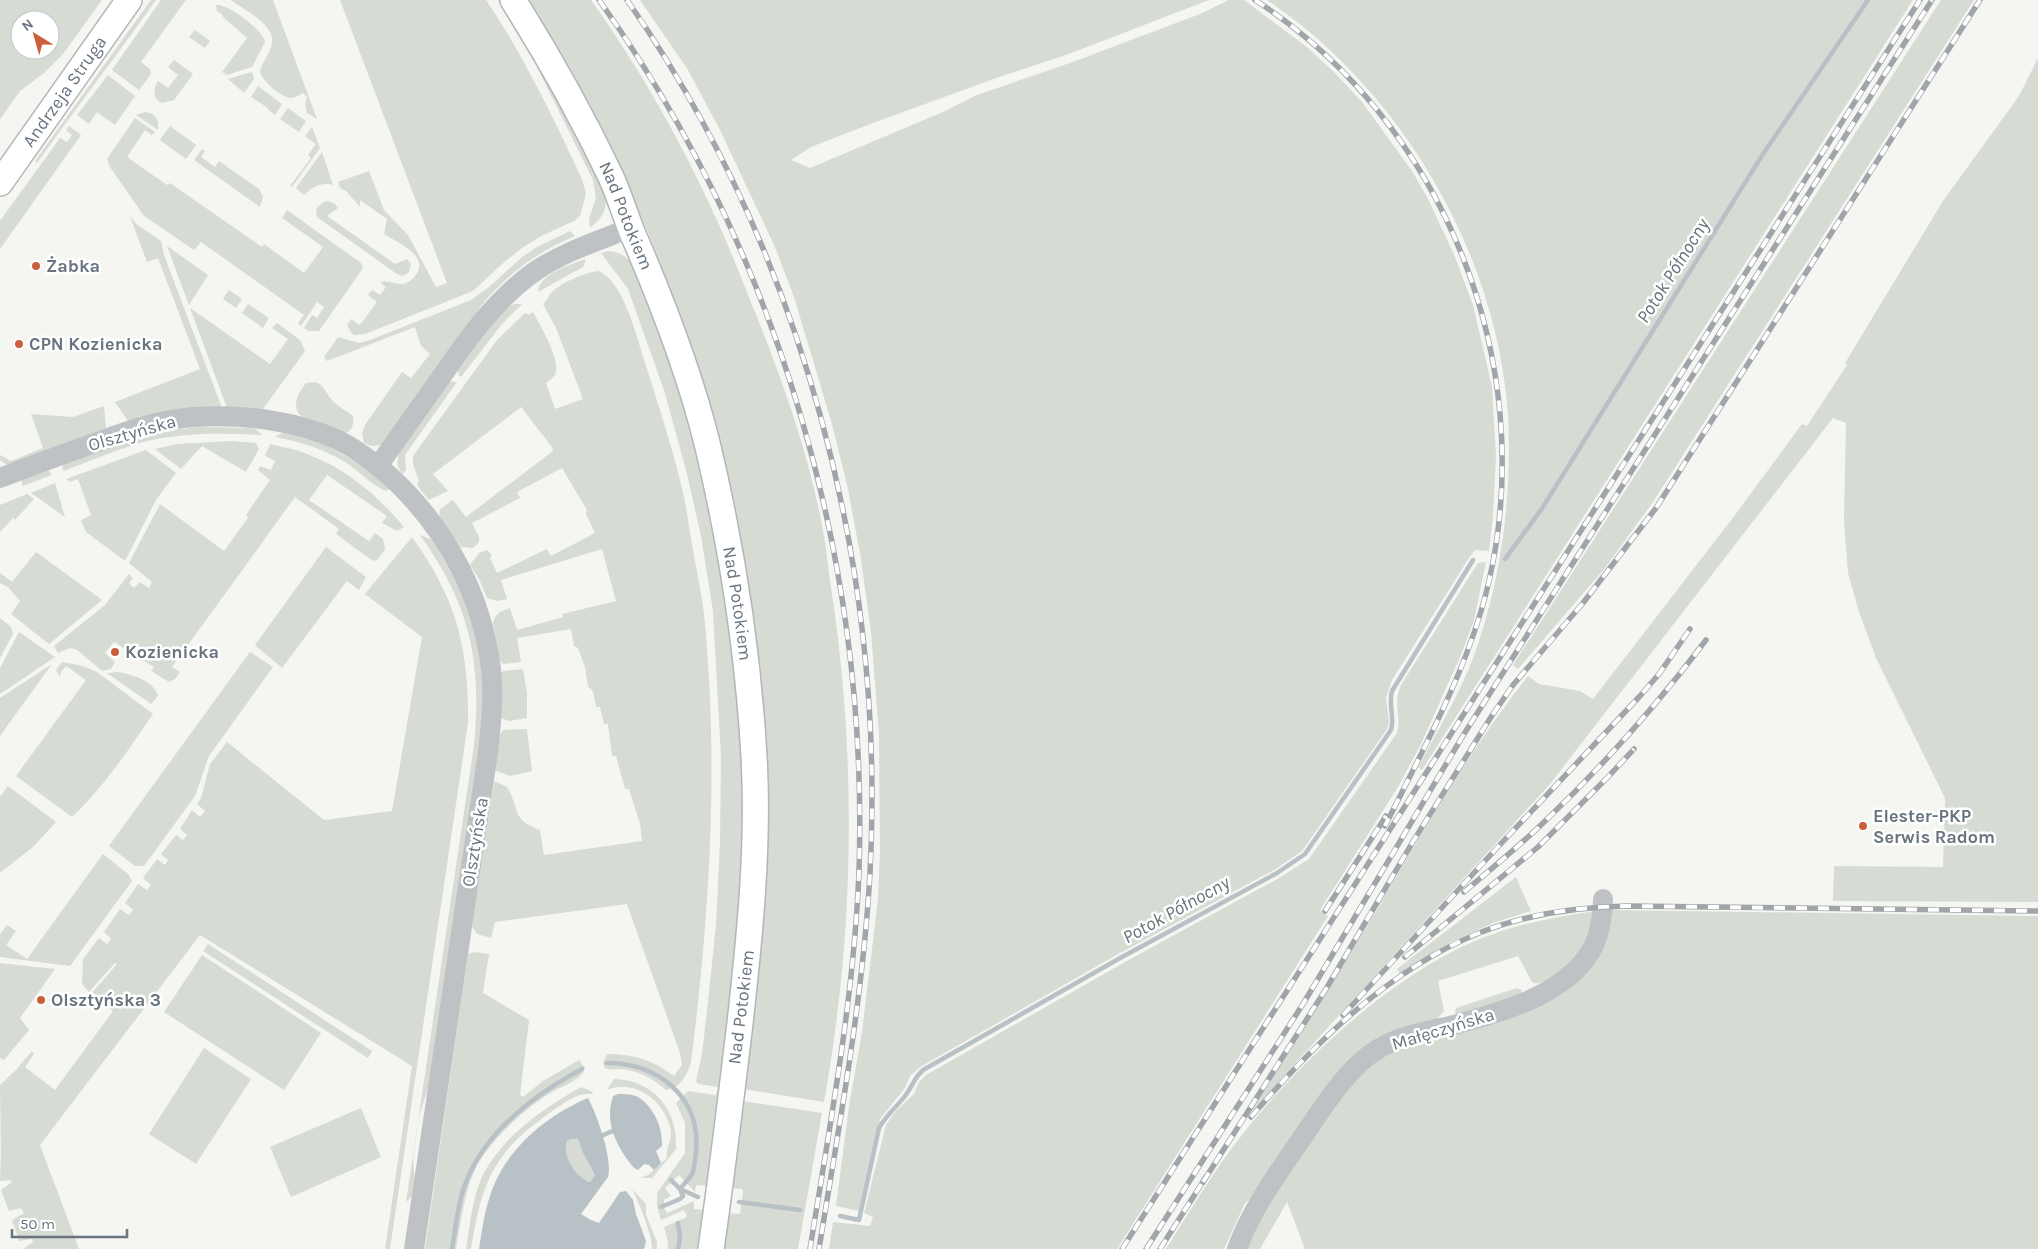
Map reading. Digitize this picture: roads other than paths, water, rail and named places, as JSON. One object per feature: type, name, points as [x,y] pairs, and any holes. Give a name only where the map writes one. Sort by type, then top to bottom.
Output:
[{"type":"main road","name":"Andrzeja Struga","points":[[0,183],[130,0]]},
{"type":"main road","name":"Nad Potokiem","points":[[513,0],[579,113],[612,180],[630,228],[651,275],[678,348],[707,444],[726,532],[738,605],[753,747],[755,799],[751,924],[725,1150],[711,1249]]},
{"type":"street","points":[[378,466],[466,342],[520,282],[547,264],[570,252],[630,228]]},
{"type":"street","name":"Olsztyńska","points":[[0,478],[143,426],[183,418],[211,416],[272,421],[322,433],[361,453],[378,466],[426,514],[443,537],[464,574],[479,612],[484,632],[491,670],[493,698],[488,752],[414,1249]]},
{"type":"street","name":"Małęczyńska","points":[[1237,1249],[1256,1208],[1279,1171],[1348,1075],[1380,1049],[1399,1040],[1506,1010],[1548,989],[1567,977],[1581,965],[1591,952],[1599,925],[1603,899]]},
{"type":"waterway","name":"Potok Północny","points":[[1505,559],[1541,510],[1763,154],[1868,0]]},
{"type":"waterway","name":"Potok Północny","points":[[840,1216],[859,1220],[879,1128],[886,1117],[906,1095],[916,1077],[923,1070],[1122,957],[1277,873],[1305,854],[1391,730],[1392,691],[1473,560]]},
{"type":"waterway","points":[[607,1063],[625,1064],[659,1076],[684,1100],[692,1115],[696,1132],[693,1172],[680,1189],[683,1196],[661,1207]]},
{"type":"waterway","points":[[452,1249],[462,1193],[474,1166],[485,1148],[498,1132],[529,1103],[582,1069]]},
{"type":"waterway","name":"Potok Północny","points":[[599,1137],[617,1129]]},
{"type":"waterway","name":"Potok Północny","points":[[671,1180],[680,1189],[698,1197]]},
{"type":"waterway","name":"Potok Północny","points":[[739,1202],[800,1210]]},
{"type":"waterway","points":[[678,1223],[680,1238],[678,1249]]},
{"type":"railway","points":[[599,0],[662,97],[717,199],[763,305],[800,414],[829,526],[848,640],[858,755],[859,871],[847,1013],[810,1249]]},
{"type":"railway","points":[[627,0],[689,97],[741,200],[785,306],[820,416],[847,529],[864,643],[871,758],[870,873],[867,920],[856,1015],[819,1249]]},
{"type":"railway","points":[[1255,0],[1321,51],[1378,111],[1425,180],[1462,254],[1487,333],[1500,415],[1501,498],[1489,581],[1470,645],[1458,676],[1430,737],[1385,826]]},
{"type":"railway","points":[[1122,1249],[1920,0]]},
{"type":"railway","points":[[1146,1249],[1303,1004],[1464,734],[1932,0]]},
{"type":"railway","points":[[1203,1182],[1326,989],[1414,840],[1491,717],[1513,685],[1583,603],[1656,508],[1980,0]]},
{"type":"railway","points":[[1343,1015],[1640,696],[1659,674],[1690,629]]},
{"type":"railway","points":[[1464,892],[1533,833],[1586,781],[1648,712],[1706,640]]},
{"type":"railway","points":[[1405,957],[1538,847],[1634,749]]},
{"type":"railway","points":[[1325,911],[1386,816]]},
{"type":"railway","points":[[1251,1117],[1327,1036],[1383,988],[1414,967],[1479,933],[1533,916],[1589,908],[1627,906],[2038,911]]},
{"type":"railway","points":[[1160,1249],[1206,1177]]},
{"type":"place","name":"Żabka","points":[[36,266]]},
{"type":"place","name":"CPN Kozienicka","points":[[19,344]]},
{"type":"place","name":"Kozienicka","points":[[115,652]]},
{"type":"place","name":"Elester-PKP Serwis Radom","points":[[1863,826]]},
{"type":"place","name":"Olsztyńska 3","points":[[41,1000]]}]
